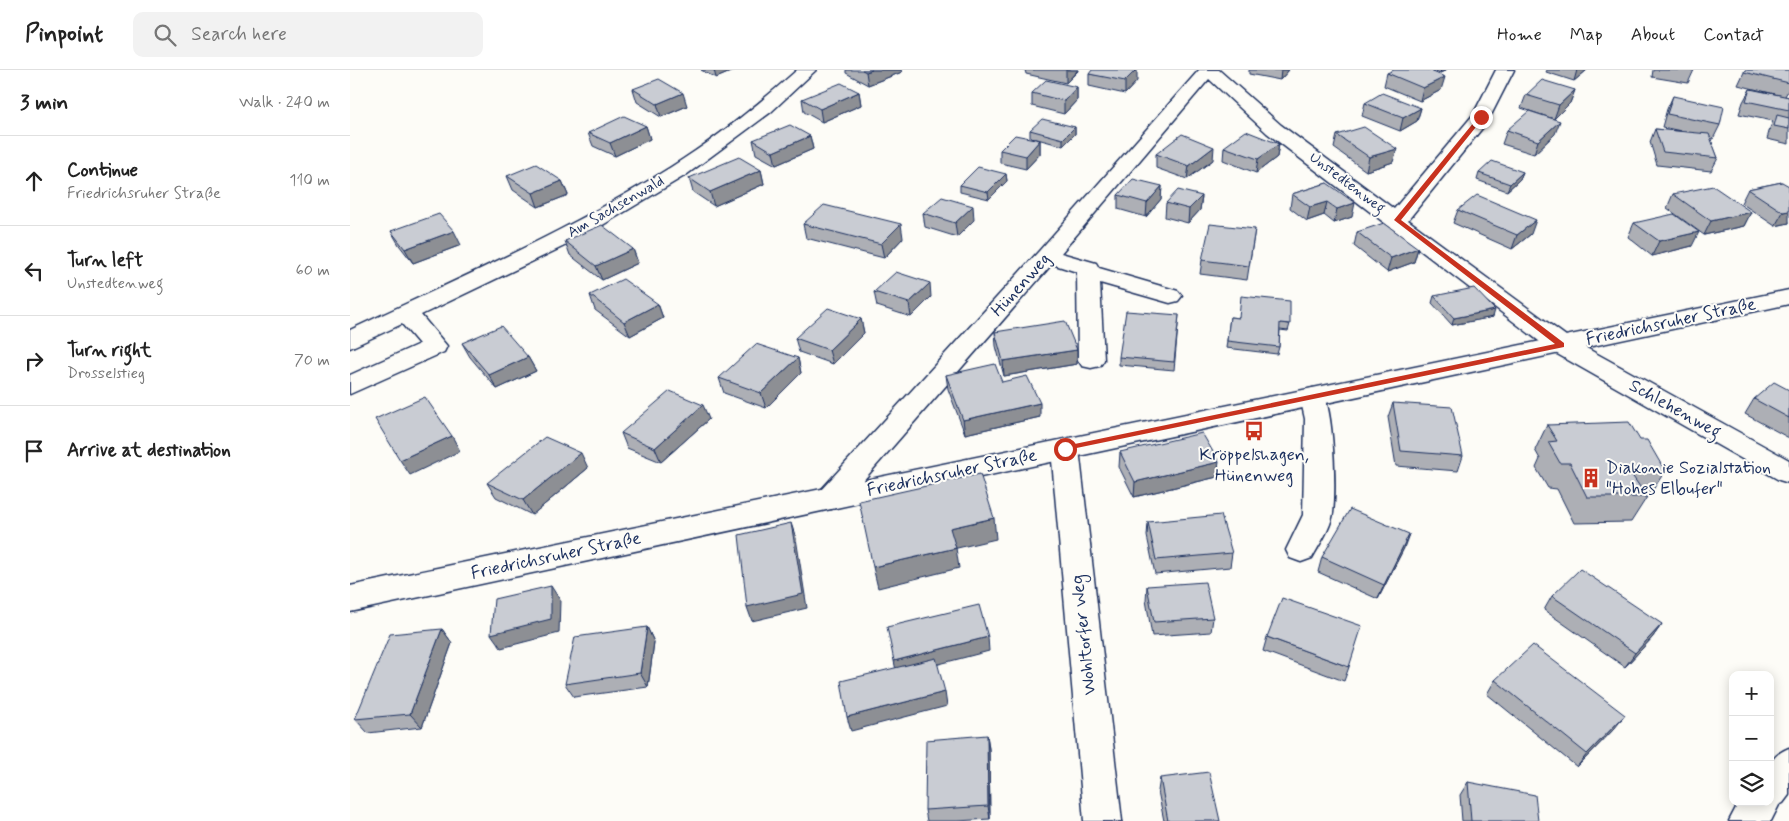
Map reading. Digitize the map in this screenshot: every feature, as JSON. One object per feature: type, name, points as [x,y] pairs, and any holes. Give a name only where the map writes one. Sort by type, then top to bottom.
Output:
[{"type":"street","name":"Am Sachsenwald","points":[[350,340],[573,233],[679,171],[765,108],[807,70]]},
{"type":"street","name":"Unstedtenweg","points":[[1208,70],[1274,129],[1561,345]]},
{"type":"street","name":"Hünenweg","points":[[831,498],[1047,256],[1208,70]]},
{"type":"street","points":[[1397,220],[1481,117],[1505,70]]},
{"type":"street","points":[[1047,256],[1088,268],[1091,360]]},
{"type":"street","points":[[1088,272],[1170,296]]},
{"type":"street","name":"Friedrichsruher Straße","points":[[350,599],[1789,297]]},
{"type":"street","points":[[350,385],[435,346],[406,314]]},
{"type":"street","name":"Schlehenweg","points":[[1561,345],[1789,473]]},
{"type":"street","points":[[1301,550],[1318,515],[1318,419],[1313,397]]},
{"type":"street","name":"Wohltorfer Weg","points":[[1065,449],[1103,821]]},
{"type":"street","points":[[1762,809],[1789,765]]},
{"type":"building","points":[[1092,70],[1136,70],[1125,81],[1089,74]]},
{"type":"building","points":[[1394,70],[1428,70],[1445,77],[1423,88],[1387,73]]},
{"type":"building","points":[[1745,70],[1789,70],[1789,83],[1744,72]]},
{"type":"building","points":[[659,79],[683,93],[657,104],[633,89]]},
{"type":"building","points":[[1046,80],[1077,87],[1064,101],[1032,93]]},
{"type":"building","points":[[1542,80],[1575,90],[1559,105],[1526,95]]},
{"type":"building","points":[[841,83],[859,92],[820,109],[802,99]]},
{"type":"building","points":[[1750,89],[1789,97],[1789,110],[1746,101]]},
{"type":"building","points":[[1382,93],[1421,108],[1403,118],[1365,103]]},
{"type":"building","points":[[1673,96],[1724,107],[1720,125],[1667,114]]},
{"type":"building","points":[[1529,111],[1560,121],[1538,141],[1507,130]]},
{"type":"building","points":[[1777,115],[1789,118],[1789,129],[1774,126]]},
{"type":"building","points":[[624,116],[646,126],[610,143],[588,133]]},
{"type":"building","points":[[1042,119],[1075,127],[1063,139],[1030,130]]},
{"type":"building","points":[[790,125],[810,136],[773,152],[753,140]]},
{"type":"building","points":[[1364,127],[1397,149],[1369,157],[1337,135]]},
{"type":"building","points":[[1655,129],[1709,134],[1718,158],[1663,152]]},
{"type":"building","points":[[1246,131],[1279,144],[1258,159],[1224,147]]},
{"type":"building","points":[[1182,134],[1214,147],[1189,166],[1156,154]]},
{"type":"building","points":[[1015,135],[1040,140],[1026,156],[1000,150]]},
{"type":"building","points":[[739,157],[761,170],[710,192],[689,178]]},
{"type":"building","points":[[1492,161],[1523,172],[1510,184],[1479,173]]},
{"type":"building","points":[[536,164],[562,181],[533,193],[507,176]]},
{"type":"building","points":[[978,167],[1006,174],[988,192],[960,185]]},
{"type":"building","points":[[1133,179],[1162,186],[1147,203],[1118,195]]},
{"type":"building","points":[[1782,182],[1789,186],[1789,211],[1783,212],[1748,189]]},
{"type":"building","points":[[1327,183],[1355,203],[1337,209],[1327,202],[1310,207],[1292,194]]},
{"type":"building","points":[[1713,186],[1751,212],[1711,221],[1673,194]]},
{"type":"building","points":[[1178,190],[1202,196],[1189,209],[1166,203]]},
{"type":"building","points":[[1477,195],[1536,220],[1517,235],[1458,210]]},
{"type":"building","points":[[942,197],[973,206],[955,223],[923,213]]},
{"type":"building","points":[[824,205],[901,224],[881,244],[803,224]]},
{"type":"building","points":[[439,214],[454,231],[405,249],[391,231]]},
{"type":"building","points":[[1674,214],[1699,232],[1659,241],[1634,223]]},
{"type":"building","points":[[1384,223],[1418,248],[1391,258],[1357,232]]},
{"type":"building","points":[[1210,224],[1255,229],[1249,266],[1202,260]]},
{"type":"building","points":[[602,225],[633,249],[596,266],[565,241]]},
{"type":"building","points":[[896,272],[930,283],[909,303],[874,292]]},
{"type":"building","points":[[623,279],[658,304],[624,322],[590,295]]},
{"type":"building","points":[[1474,288],[1495,310],[1454,318],[1434,296]]},
{"type":"building","points":[[1241,296],[1290,301],[1290,324],[1280,323],[1279,347],[1227,341],[1230,317],[1239,318]]},
{"type":"building","points":[[828,308],[861,319],[829,350],[795,338]]},
{"type":"building","points":[[1126,311],[1179,315],[1174,362],[1119,357]]},
{"type":"building","points":[[1065,321],[1077,350],[1003,361],[995,332]]},
{"type":"building","points":[[501,326],[528,357],[489,375],[462,343]]},
{"type":"building","points":[[756,344],[798,358],[761,393],[719,378]]},
{"type":"building","points":[[995,364],[1002,382],[1027,376],[1040,403],[963,420],[946,375]]},
{"type":"building","points":[[1774,382],[1789,390],[1789,418],[1754,399]]},
{"type":"building","points":[[670,391],[703,405],[655,448],[621,433]]},
{"type":"building","points":[[425,397],[452,436],[400,460],[375,419]]},
{"type":"building","points":[[1393,403],[1452,407],[1463,456],[1401,451]]},
{"type":"building","points":[[1629,422],[1640,440],[1647,440],[1665,471],[1629,471],[1647,497],[1587,497],[1570,463],[1560,463],[1548,442],[1557,441],[1547,425]]},
{"type":"building","points":[[1202,433],[1219,462],[1135,482],[1120,452]]},
{"type":"building","points":[[545,437],[581,453],[523,500],[487,483]]},
{"type":"building","points":[[980,474],[994,518],[950,528],[956,548],[873,567],[859,501]]},
{"type":"building","points":[[1350,509],[1409,534],[1384,585],[1322,557]]},
{"type":"building","points":[[1221,515],[1232,553],[1156,560],[1148,522]]},
{"type":"building","points":[[791,523],[803,594],[747,607],[739,535]]},
{"type":"building","points":[[1580,569],[1662,624],[1635,653],[1552,596]]},
{"type":"building","points":[[1205,582],[1213,618],[1154,622],[1147,586]]},
{"type":"building","points":[[551,586],[551,619],[491,634],[494,599]]},
{"type":"building","points":[[1282,598],[1362,626],[1349,667],[1267,637]]},
{"type":"building","points":[[979,605],[988,637],[894,661],[887,627]]},
{"type":"building","points":[[647,627],[640,673],[565,684],[575,637]]},
{"type":"building","points":[[442,629],[410,714],[355,719],[390,634]]},
{"type":"building","points":[[1533,645],[1625,715],[1587,754],[1495,680]]},
{"type":"building","points":[[936,658],[945,692],[847,717],[841,681]]},
{"type":"building","points":[[987,735],[988,806],[925,810],[926,740]]},
{"type":"building","points":[[1209,772],[1220,821],[1168,821],[1160,778]]},
{"type":"building","points":[[1468,782],[1535,795],[1538,821],[1471,821]]},
{"type":"place","name":"Kröppelshagen, Hünenweg","points":[[1254,431]]},
{"type":"place","name":"Diakonie Sozialstation \"Hohes Elbufer\"","points":[[1591,478]]},
{"type":"route","points":[[1065,449],[1561,345],[1397,220],[1481,117]]}]
